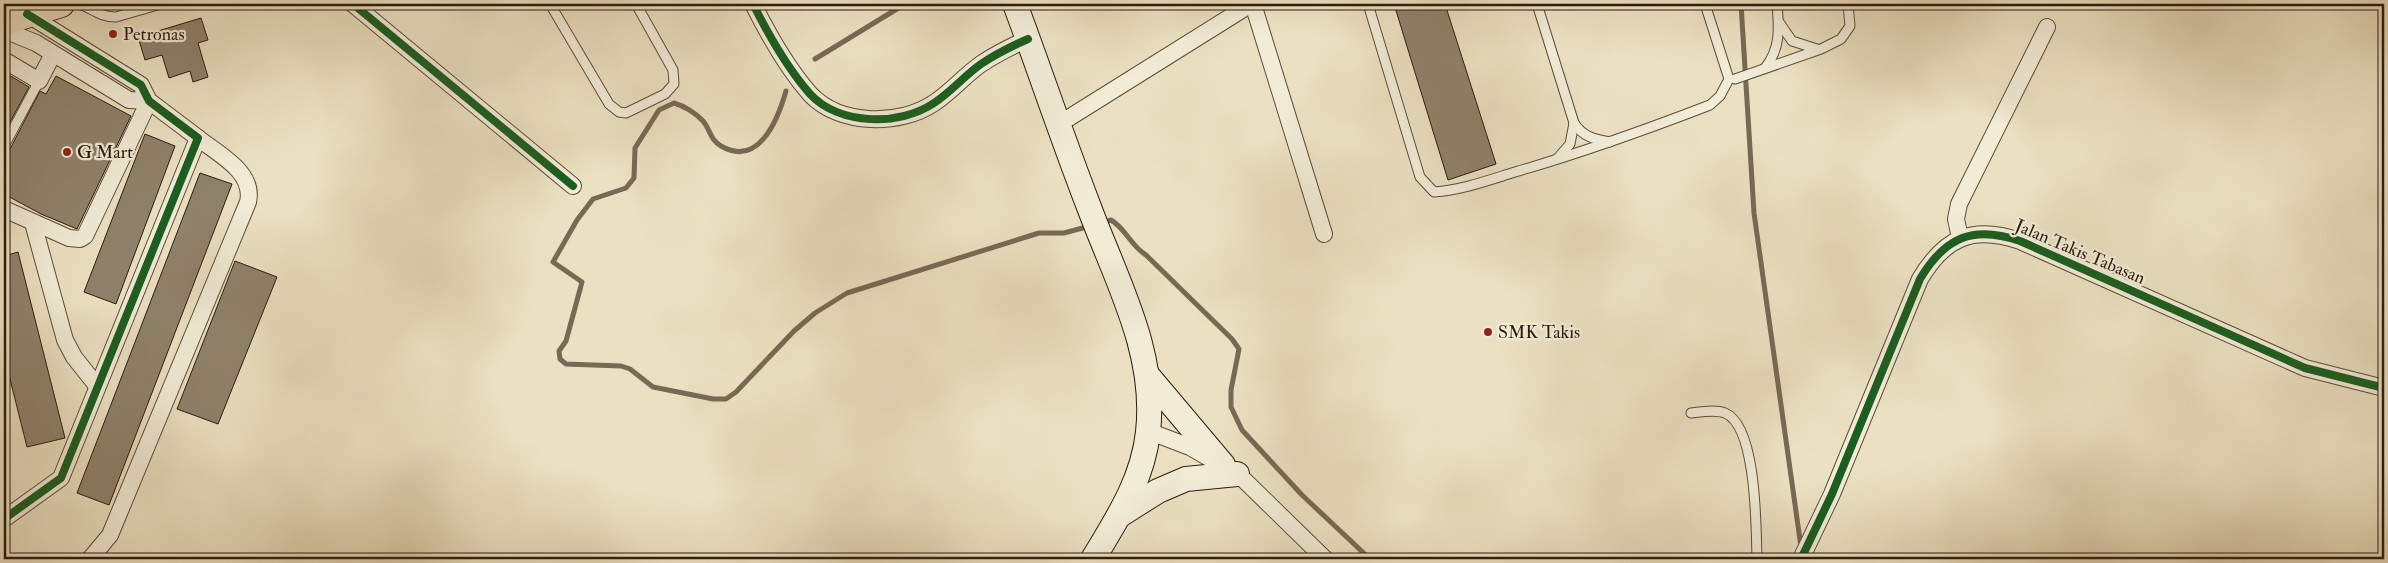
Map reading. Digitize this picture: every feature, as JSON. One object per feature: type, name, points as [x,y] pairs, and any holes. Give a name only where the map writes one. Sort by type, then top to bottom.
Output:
[{"type":"main road","points":[[15,13],[61,4]]},
{"type":"main road","points":[[1015,4],[1088,206],[1133,320],[1143,348],[1148,376],[1148,432],[1139,473],[1120,515],[1093,559]]},
{"type":"main road","points":[[1148,376],[1189,427],[1230,470]]},
{"type":"main road","points":[[1120,515],[1158,491],[1186,479],[1230,470]]},
{"type":"street","points":[[353,4],[573,186]]},
{"type":"street","points":[[753,4],[769,35],[811,95],[829,107],[850,116],[877,120],[905,116],[923,110],[946,94],[980,64],[1006,48],[1028,39]]},
{"type":"street","points":[[1059,124],[1252,4],[1324,234]]},
{"type":"street","points":[[15,13],[141,85],[149,101],[236,168],[244,177],[249,189],[248,202],[110,535],[90,559]]},
{"type":"street","points":[[1960,238],[1956,219],[1959,204],[2047,28]]},
{"type":"street","points":[[4,30],[23,37],[129,100],[149,101]]},
{"type":"street","points":[[4,60],[39,81],[53,54]]},
{"type":"street","points":[[4,209],[68,238],[80,239],[85,236],[149,101]]},
{"type":"street","points":[[4,519],[61,478],[198,138]]},
{"type":"street","points":[[33,223],[65,340],[74,357],[97,386]]},
{"type":"street","name":"Jalan Takis Tabasan","points":[[1801,559],[1811,541],[1920,279],[1930,263],[1944,248],[1960,238],[1978,233],[2000,234],[2020,241],[2305,368],[2384,388]]},
{"type":"street","points":[[1148,432],[1190,447],[1230,470],[1263,496],[1325,559]]},
{"type":"lane","points":[[80,4],[101,16],[116,17],[161,4]]},
{"type":"lane","points":[[550,4],[609,104],[619,112],[626,113],[665,94],[674,84],[673,70],[636,4]]},
{"type":"lane","points":[[1368,4],[1420,177],[1434,192],[1464,187],[1555,161],[1710,105],[1736,79],[1821,49],[1841,38],[1850,26],[1848,4]]},
{"type":"lane","points":[[1537,4],[1574,123],[1589,138],[1612,142]]},
{"type":"lane","points":[[1705,4],[1736,79]]},
{"type":"lane","points":[[1762,70],[1777,47],[1779,22],[1777,4]]},
{"type":"lane","points":[[1779,22],[1792,41],[1808,48],[1821,49]]},
{"type":"lane","points":[[4,146],[39,81]]},
{"type":"lane","points":[[1555,161],[1570,144],[1574,123]]},
{"type":"lane","points":[[1691,413],[1726,413],[1740,426],[1748,451],[1753,486],[1757,559]]},
{"type":"building","points":[[1394,4],[1445,4],[1496,164],[1448,180]]},
{"type":"building","points":[[201,18],[208,40],[198,43],[208,77],[193,82],[190,71],[169,78],[162,55],[145,60],[138,37]]},
{"type":"building","points":[[4,72],[29,87],[4,133]]},
{"type":"building","points":[[56,76],[131,116],[77,229],[41,214],[4,194],[4,152],[10,149],[40,91],[46,94]]},
{"type":"building","points":[[145,134],[175,146],[116,304],[84,292]]},
{"type":"building","points":[[200,173],[232,184],[109,505],[77,493]]},
{"type":"building","points":[[18,252],[65,438],[27,447],[4,355],[4,256]]},
{"type":"building","points":[[235,261],[277,277],[218,424],[177,409]]},
{"type":"waterway","points":[[815,59],[905,4]]},
{"type":"waterway","points":[[1741,4],[1754,213],[1801,547]]},
{"type":"waterway","points":[[786,91],[772,127],[756,146],[746,151],[734,151],[717,144],[703,121],[682,106],[674,103],[659,110],[635,148],[634,178],[626,188],[593,199],[577,220],[553,262],[582,282],[566,341],[559,351],[560,359],[566,364],[621,366],[630,369],[653,387],[713,399],[726,399],[736,392],[794,331],[815,313],[847,293],[1039,233],[1064,233],[1090,226]]},
{"type":"waterway","points":[[1101,223],[1111,220],[1116,224],[1136,247],[1232,339],[1239,349],[1231,390],[1231,407],[1242,430],[1302,495],[1370,559]]},
{"type":"cycle path","points":[[353,4],[573,186]]},
{"type":"cycle path","points":[[753,4],[778,50],[810,94],[823,105],[853,117],[888,119],[920,111],[940,99],[981,64],[1004,50],[1028,39]]},
{"type":"cycle path","points":[[4,519],[61,478],[198,138],[149,101],[141,85],[27,14]]},
{"type":"cycle path","points":[[1801,559],[1832,494],[1920,279],[1940,253],[1950,244],[1962,238],[1988,234],[2020,241],[2305,368],[2384,388]]},
{"type":"place","name":"Petronas","points":[[113,34]]},
{"type":"place","name":"G Mart","points":[[67,152]]},
{"type":"place","name":"SMK Takis","points":[[1488,332]]}]
